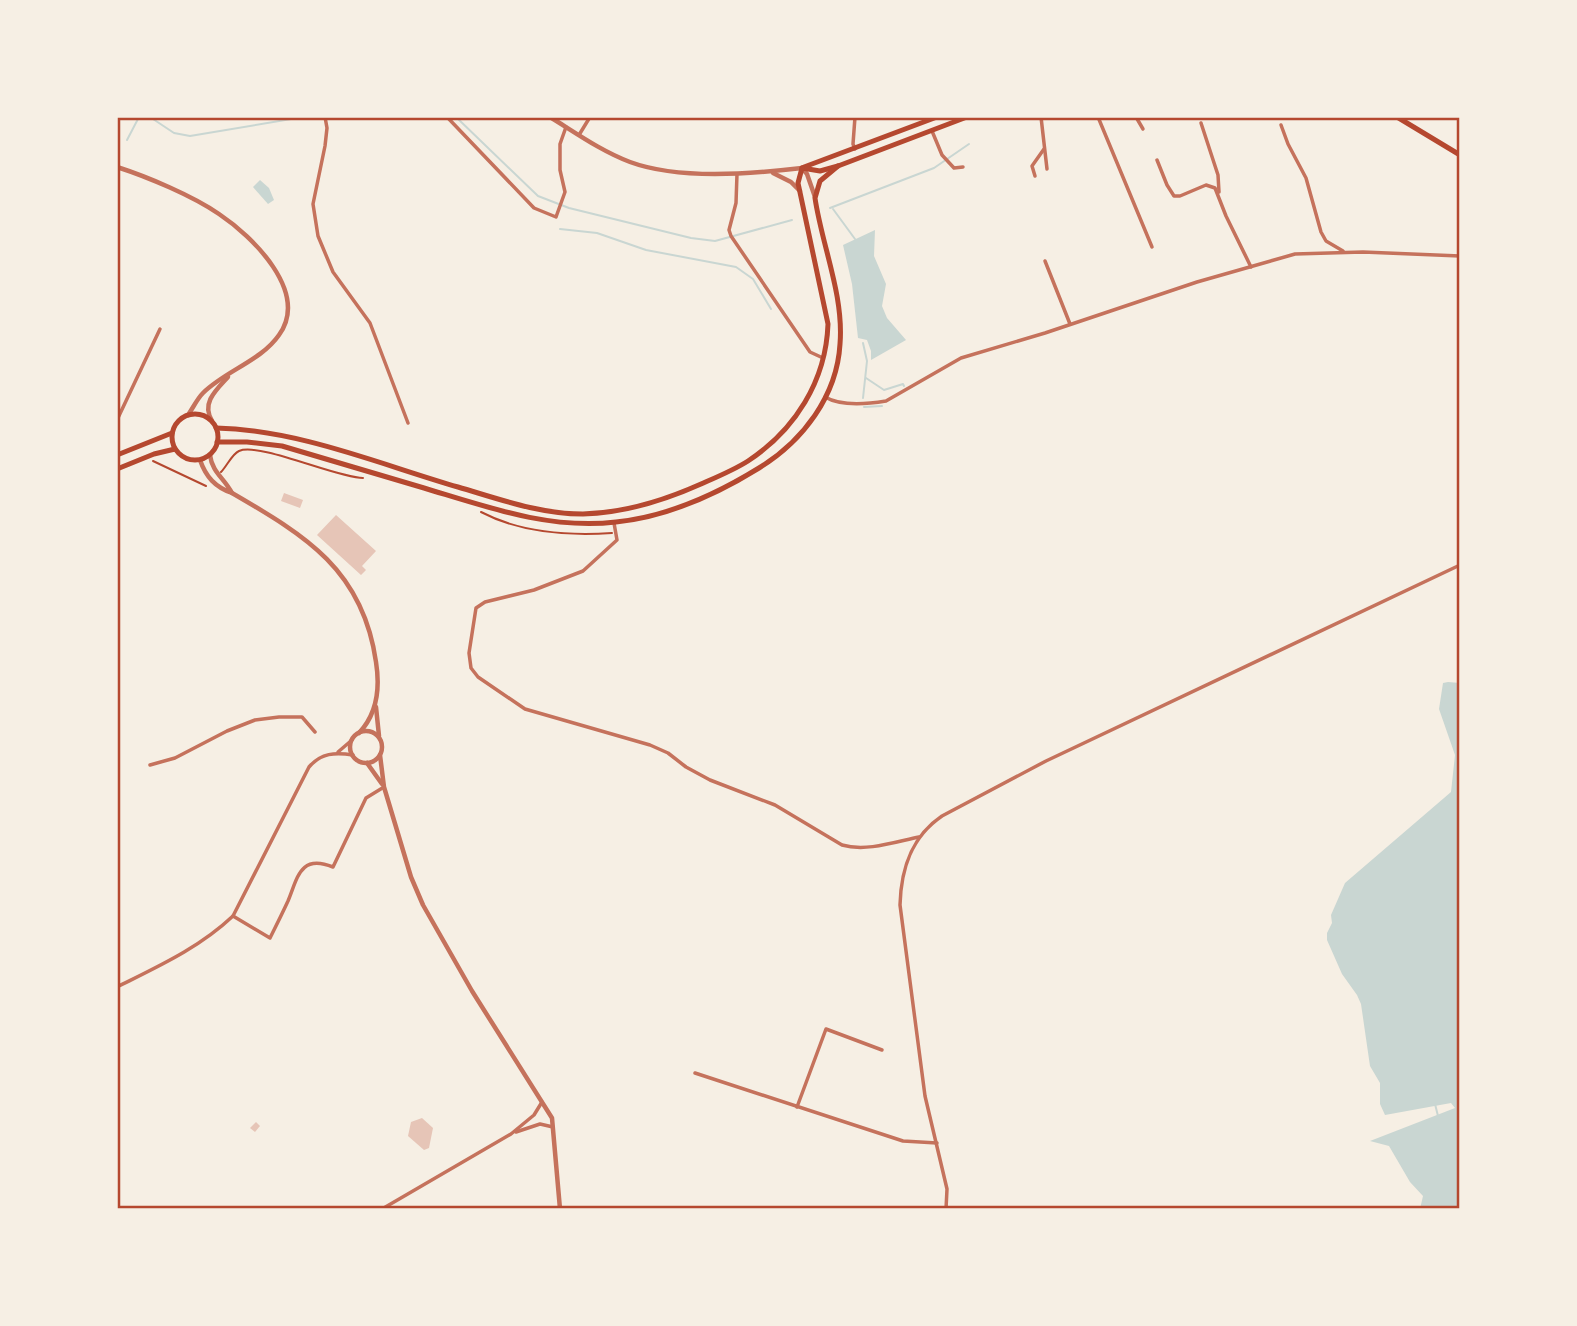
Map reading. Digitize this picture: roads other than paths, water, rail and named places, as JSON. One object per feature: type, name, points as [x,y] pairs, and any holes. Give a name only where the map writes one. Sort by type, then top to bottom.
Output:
[{"type":"main road","points":[[802,169],[920,120],[937,117]]},
{"type":"main road","points":[[802,169],[820,171],[838,166],[967,117]]},
{"type":"main road","points":[[1397,117],[1460,155]]},
{"type":"main road","points":[[217,442],[282,446],[499,511],[540,520],[571,524],[614,523],[676,508],[750,474],[795,441],[811,422],[825,397],[839,355],[841,320],[815,198],[820,181],[838,166]]},
{"type":"main road","points":[[216,428],[247,429],[284,435],[514,504],[567,513],[598,513],[669,498],[742,465],[774,442],[807,401],[817,380],[828,324],[798,183],[802,169]]},
{"type":"main road","points":[[188,415],[201,415],[212,421],[216,428],[217,442],[210,455],[200,460],[183,457],[175,449],[172,433],[179,420],[188,415]]},
{"type":"main road","points":[[117,456],[172,433]]},
{"type":"main road","points":[[117,469],[154,454],[175,449]]},
{"type":"street","points":[[447,117],[534,208],[556,217],[565,192],[560,170],[559,144],[566,127]]},
{"type":"street","points":[[550,117],[617,156],[646,166],[737,173],[802,169],[807,174],[815,198]]},
{"type":"street","points":[[579,135],[590,117]]},
{"type":"street","points":[[855,117],[855,149]]},
{"type":"street","points":[[1041,117],[1047,169]]},
{"type":"street","points":[[1098,117],[1152,247]]},
{"type":"street","points":[[1136,117],[1143,129]]},
{"type":"street","points":[[325,118],[325,146],[313,204],[318,236],[324,256],[333,272],[370,323],[408,423]]},
{"type":"street","points":[[1201,123],[1218,175],[1219,195]]},
{"type":"street","points":[[1281,125],[1306,178],[1321,232],[1326,240],[1345,252]]},
{"type":"street","points":[[932,131],[946,160],[954,168],[963,167]]},
{"type":"street","points":[[1035,176],[1032,166],[1045,147]]},
{"type":"street","points":[[1157,160],[1167,186],[1174,195],[1180,196],[1209,184],[1215,188],[1251,267]]},
{"type":"street","points":[[117,167],[218,213],[256,246],[277,272],[288,301],[286,321],[281,332],[261,353],[200,396],[188,415]]},
{"type":"street","points":[[769,171],[791,182],[801,193]]},
{"type":"street","points":[[737,173],[736,203],[730,234],[810,352],[823,358]]},
{"type":"street","points":[[825,397],[835,403],[886,401],[961,358],[1295,254],[1345,252],[1460,256]]},
{"type":"street","points":[[1045,261],[1070,324]]},
{"type":"street","points":[[117,420],[160,330]]},
{"type":"street","points":[[212,421],[207,411],[209,401],[233,371]]},
{"type":"street","points":[[210,455],[213,470],[232,493]]},
{"type":"street","points":[[117,987],[181,956],[214,934],[233,916],[304,773],[314,761],[338,752],[353,755],[367,763],[377,759],[382,750],[377,729],[376,658],[359,601],[350,586],[338,570],[294,531],[211,481],[200,460]]},
{"type":"street","points":[[614,523],[617,540],[583,571],[534,590],[485,602],[476,608],[472,620],[469,653],[471,668],[478,677],[525,709],[668,753],[710,780],[775,805],[842,845],[851,848],[873,846],[919,837]]},
{"type":"street","points":[[946,1209],[947,1189],[919,1063],[900,905],[905,866],[919,837],[929,825],[942,816],[1045,761],[1460,565]]},
{"type":"street","points":[[338,752],[366,726],[376,704]]},
{"type":"street","points":[[150,765],[174,758],[255,720],[302,717],[314,732]]},
{"type":"street","points":[[359,733],[374,733],[381,740]]},
{"type":"street","points":[[352,740],[353,755]]},
{"type":"street","points":[[380,755],[384,788],[411,877],[423,905],[472,991],[549,1112],[554,1128],[560,1209]]},
{"type":"street","points":[[367,763],[384,788]]},
{"type":"street","points":[[233,916],[270,938],[287,904],[294,881],[303,867],[312,863],[333,867],[366,798],[384,788]]},
{"type":"street","points":[[797,1107],[826,1029],[882,1050]]},
{"type":"street","points":[[695,1073],[903,1142],[937,1143]]},
{"type":"street","points":[[382,1209],[511,1134],[534,1115],[543,1101]]},
{"type":"street","points":[[511,1134],[540,1124],[554,1128]]},
{"type":"waterway","points":[[127,140],[139,117]]},
{"type":"waterway","points":[[150,117],[174,133],[190,136],[303,117]]},
{"type":"waterway","points":[[456,117],[538,196],[569,208],[691,238],[715,241],[792,220]]},
{"type":"waterway","points":[[830,208],[934,168],[969,144]]},
{"type":"waterway","points":[[833,209],[855,239]]},
{"type":"waterway","points":[[560,229],[597,233],[646,250],[736,267],[753,279],[771,309]]},
{"type":"waterway","points":[[863,343],[867,361],[863,398]]},
{"type":"waterway","points":[[866,378],[884,390],[903,384],[904,386]]},
{"type":"waterway","points":[[864,407],[882,406]]},
{"type":"waterway","points":[[1435,1104],[1438,1116]]}]
